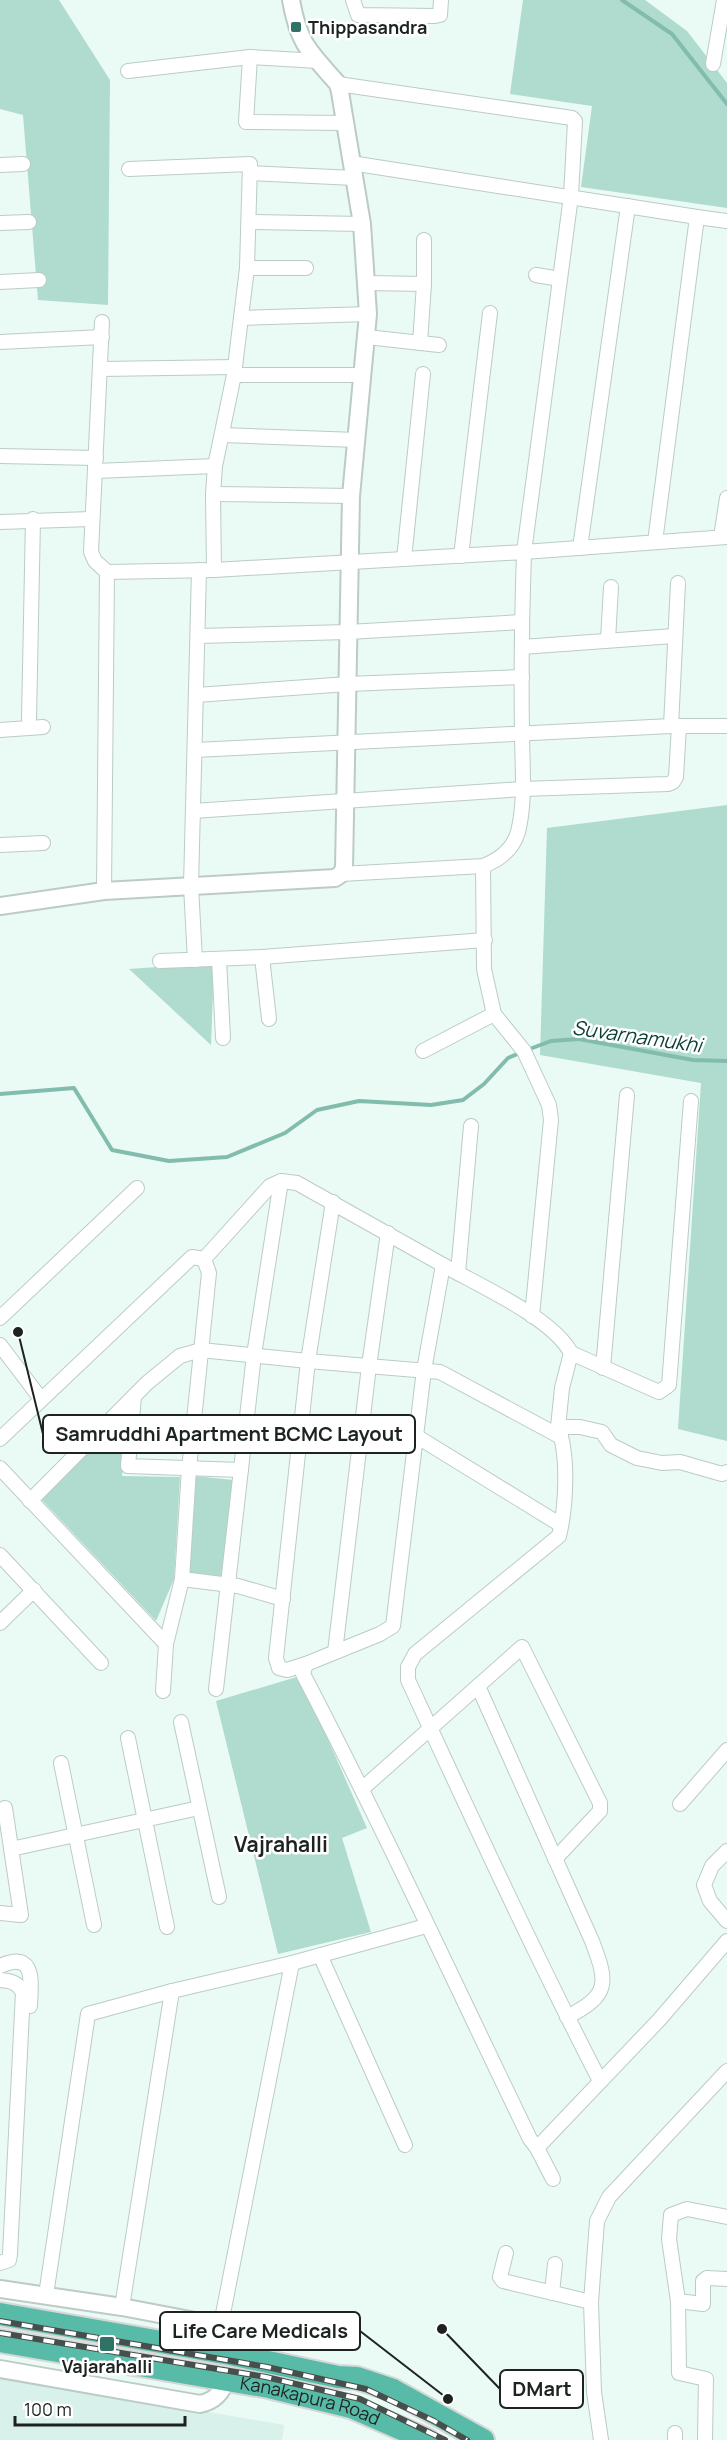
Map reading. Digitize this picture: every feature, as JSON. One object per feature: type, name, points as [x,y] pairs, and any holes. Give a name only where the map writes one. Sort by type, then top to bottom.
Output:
[{"type":"highway","name":"Kanakapura Road","points":[[0,2314],[234,2355],[338,2377],[357,2378],[393,2390],[483,2440]]},
{"type":"highway","name":"Kanakapura Road","points":[[0,2341],[269,2387],[351,2407],[427,2440]]},
{"type":"highway","points":[[231,2380],[234,2355]]},
{"type":"street","points":[[0,906],[104,891],[335,878],[344,868],[348,562],[351,496],[367,337],[367,283],[362,224],[338,84],[300,39],[291,0]]},
{"type":"street","points":[[353,0],[354,9],[358,15],[435,16],[440,15],[441,0]]},
{"type":"street","points":[[713,64],[724,0]]},
{"type":"street","points":[[128,71],[250,57],[318,61]]},
{"type":"street","points":[[250,57],[246,122],[345,123]]},
{"type":"street","points":[[338,84],[572,118],[576,125],[571,196],[524,552],[523,789],[518,833],[510,848],[497,861],[483,866],[341,874]]},
{"type":"street","points":[[0,165],[23,164]]},
{"type":"street","points":[[129,169],[250,164],[247,268],[235,371],[216,466],[213,494],[214,570]]},
{"type":"street","points":[[250,173],[352,171],[571,196],[727,221]]},
{"type":"street","points":[[580,548],[628,206]]},
{"type":"street","points":[[655,542],[697,217]]},
{"type":"street","points":[[0,223],[29,222]]},
{"type":"street","points":[[249,222],[362,224]]},
{"type":"street","points":[[420,343],[424,240]]},
{"type":"street","points":[[247,268],[306,268]]},
{"type":"street","points":[[536,275],[560,279]]},
{"type":"street","points":[[0,282],[39,280]]},
{"type":"street","points":[[367,283],[424,284]]},
{"type":"street","points":[[461,556],[490,313]]},
{"type":"street","points":[[241,318],[368,314]]},
{"type":"street","points":[[102,322],[91,552],[95,561],[107,572],[214,570],[461,556],[724,537],[727,498]]},
{"type":"street","points":[[0,342],[102,337]]},
{"type":"street","points":[[367,337],[439,345]]},
{"type":"street","points":[[101,369],[363,375]]},
{"type":"street","points":[[404,559],[423,375]]},
{"type":"street","points":[[223,435],[357,440]]},
{"type":"street","points":[[0,456],[96,464],[216,466]]},
{"type":"street","points":[[213,494],[351,496]]},
{"type":"street","points":[[0,522],[33,519],[92,519]]},
{"type":"street","points":[[29,719],[33,519]]},
{"type":"street","points":[[195,960],[191,886],[199,570]]},
{"type":"street","points":[[104,891],[107,572]]},
{"type":"street","points":[[193,811],[523,789],[674,782],[676,777],[674,636],[678,583]]},
{"type":"street","points":[[608,640],[611,586]]},
{"type":"street","points":[[198,636],[348,632],[522,622]]},
{"type":"street","points":[[522,647],[674,636]]},
{"type":"street","points":[[196,695],[348,684],[522,677]]},
{"type":"street","points":[[195,750],[675,726],[727,726]]},
{"type":"street","points":[[0,730],[43,727]]},
{"type":"street","points":[[0,845],[43,843]]},
{"type":"street","points":[[483,866],[484,969],[494,1014],[524,1051],[549,1105],[551,1120],[532,1316]]},
{"type":"street","points":[[160,961],[262,957],[485,940]]},
{"type":"street","points":[[262,957],[269,1019]]},
{"type":"street","points":[[219,959],[223,1038]]},
{"type":"street","points":[[423,1051],[494,1014]]},
{"type":"street","points":[[603,1368],[627,1095]]},
{"type":"street","points":[[204,1258],[270,1186],[281,1181],[297,1183],[538,1318],[565,1342],[571,1353],[659,1392],[669,1385],[691,1101]]},
{"type":"street","points":[[458,1273],[471,1126]]},
{"type":"street","points":[[216,1689],[254,1355],[281,1181]]},
{"type":"street","points":[[0,1318],[137,1188]]},
{"type":"street","points":[[333,1202],[308,1361],[276,1658],[279,1668],[287,1670],[306,1664],[380,1634],[393,1626],[424,1370],[443,1265]]},
{"type":"street","points":[[335,1652],[369,1366],[388,1233]]},
{"type":"street","points":[[0,1439],[192,1257],[204,1258]]},
{"type":"street","points":[[163,1691],[166,1644],[182,1579],[189,1468],[209,1272],[204,1258]]},
{"type":"street","points":[[0,1345],[41,1399]]},
{"type":"street","points":[[30,1501],[135,1396],[180,1356],[201,1350],[440,1372],[559,1432],[580,1427],[602,1432],[611,1445],[637,1458],[662,1463],[680,1462],[722,1474],[727,1472]]},
{"type":"street","points":[[571,1353],[561,1388],[559,1432],[564,1480],[559,1536],[415,1654],[408,1667],[408,1680],[567,2017],[600,2080]]},
{"type":"street","points":[[135,1396],[128,1466],[241,1470]]},
{"type":"street","points":[[416,1436],[561,1525]]},
{"type":"street","points":[[0,1468],[166,1644]]},
{"type":"street","points":[[0,1555],[101,1664]]},
{"type":"street","points":[[182,1579],[227,1584],[283,1599]]},
{"type":"street","points":[[0,1623],[34,1590]]},
{"type":"street","points":[[362,1789],[522,1647],[599,1798],[600,1811],[555,1859]]},
{"type":"street","points":[[306,1664],[303,1674],[362,1789],[530,2139],[553,2179]]},
{"type":"street","points":[[478,1686],[603,1969],[600,1993],[590,2003],[567,2017]]},
{"type":"street","points":[[181,1722],[219,1897]]},
{"type":"street","points":[[128,1738],[167,1927]]},
{"type":"street","points":[[680,1804],[727,1750]]},
{"type":"street","points":[[61,1763],[94,1925]]},
{"type":"street","points":[[0,1913],[21,1916],[5,1808]]},
{"type":"street","points":[[11,1849],[199,1808]]},
{"type":"street","points":[[727,1851],[712,1866],[704,1885],[710,1901],[727,1921]]},
{"type":"street","points":[[46,2295],[88,2014],[172,1991],[292,1963],[426,1926]]},
{"type":"street","points":[[537,2148],[659,2020],[727,1941]]},
{"type":"street","points":[[320,1955],[405,2145]]},
{"type":"street","points":[[0,1966],[10,1962],[21,1962],[28,1968],[32,1976],[30,2011]]},
{"type":"street","points":[[0,2289],[122,2307],[211,2324],[220,2329],[292,1963]]},
{"type":"street","points":[[0,1980],[12,1981],[19,1985],[23,1992],[10,2254],[9,2260],[0,2263]]},
{"type":"street","points":[[122,2307],[172,1991]]},
{"type":"street","points":[[17,2107],[26,2096],[29,2031]]},
{"type":"street","points":[[601,2440],[594,2392],[591,2302],[597,2221],[609,2198],[727,2071]]},
{"type":"street","points":[[705,2440],[706,2379],[679,2373],[678,2301],[669,2239],[670,2215],[687,2209],[727,2217]]},
{"type":"street","points":[[506,2253],[500,2277],[503,2281],[591,2302]]},
{"type":"street","points":[[552,2293],[555,2264]]},
{"type":"street","points":[[678,2301],[703,2304],[703,2281],[707,2278],[727,2279]]},
{"type":"street","name":"Kanakapura Road","points":[[220,2329],[234,2355]]},
{"type":"street","name":"Kanakapura Road","points":[[0,2369],[200,2404],[212,2402],[231,2380]]},
{"type":"shaded area","points":[[0,2376],[284,2425],[282,2440],[0,2440]]},
{"type":"green space","points":[[0,0],[59,0],[110,80],[108,305],[38,300],[23,115],[0,109]]},
{"type":"green space","points":[[523,0],[645,0],[687,31],[727,83],[727,208],[581,187],[592,106],[510,94]]},
{"type":"green space","points":[[727,805],[727,1441],[678,1429],[701,1083],[540,1055],[547,828]]},
{"type":"green space","points":[[214,963],[211,1045],[129,969]]},
{"type":"green space","points":[[130,1408],[122,1476],[180,1477],[174,1579],[156,1621],[41,1499]]},
{"type":"green space","points":[[194,1476],[234,1480],[225,1578],[186,1574]]},
{"type":"green space","points":[[300,1676],[367,1828],[342,1838],[371,1932],[278,1954],[216,1701]]},
{"type":"waterway","points":[[622,0],[672,34],[727,104]]},
{"type":"waterway","name":"Suvarnamukhi","points":[[527,1050],[551,1041],[579,1039],[693,1060],[727,1061]]},
{"type":"waterway","name":"Suvarnamukhi","points":[[0,1094],[74,1088],[112,1150],[169,1161],[227,1157],[285,1133],[317,1110],[359,1101],[431,1105],[463,1100],[484,1084],[508,1058],[520,1053]]},
{"type":"railway","points":[[0,2321],[267,2367],[366,2389],[434,2421],[467,2440]]},
{"type":"railway","points":[[0,2333],[266,2377],[360,2399],[445,2440]]},
{"type":"place","name":"Thippasandra","points":[[296,27]]},
{"type":"place","name":"Samruddhi Apartment BCMC Layout","points":[[18,1332]]},
{"type":"place","name":"DMart","points":[[442,2329]]},
{"type":"place","name":"Vajarahalli","points":[[107,2344]]},
{"type":"place","name":"Life Care Medicals","points":[[448,2399]]},
{"type":"district","name":"Vajrahalli","points":[[281,1844]]}]
